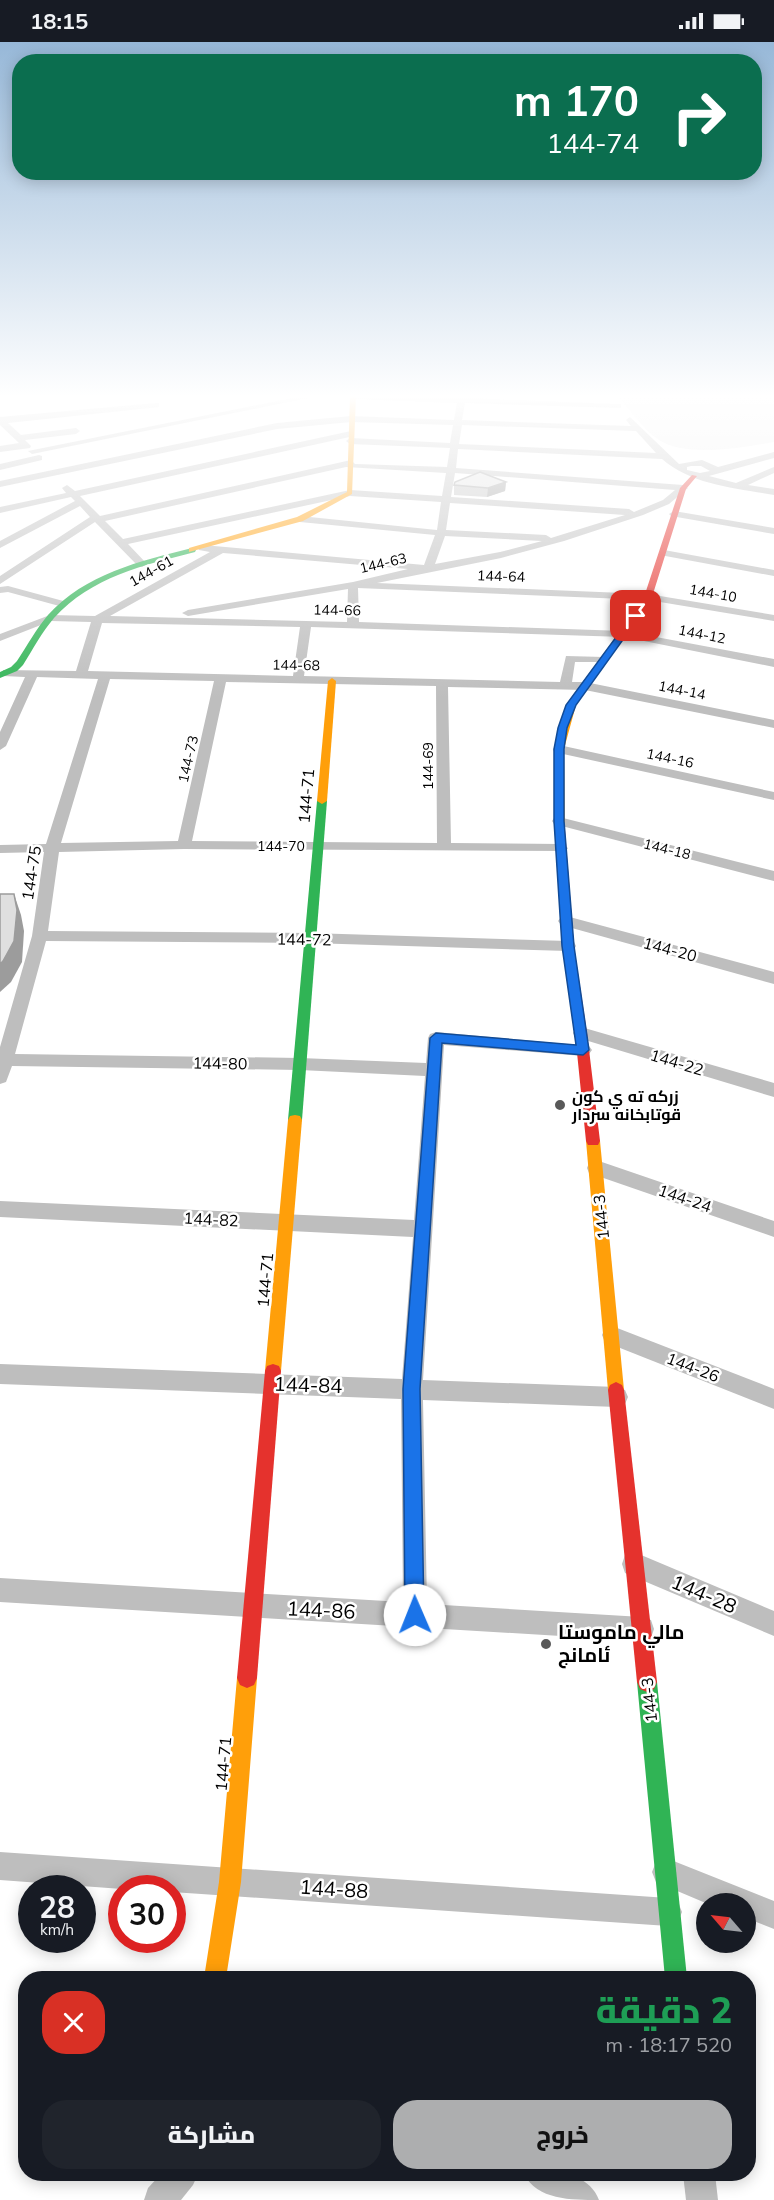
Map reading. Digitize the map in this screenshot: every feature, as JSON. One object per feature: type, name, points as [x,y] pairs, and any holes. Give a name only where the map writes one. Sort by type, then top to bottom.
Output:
[{"type":"street","points":[[0,510],[60,497]]},
{"type":"street","points":[[75,497],[141,564]]},
{"type":"street","points":[[0,581],[96,519],[201,497]]},
{"type":"street","points":[[121,543],[333,497]]},
{"type":"street","points":[[4,674],[20,663],[50,618],[63,604],[75,594],[111,573],[300,519],[343,497]]},
{"type":"street","points":[[401,497],[640,513]]},
{"type":"street","points":[[203,548],[429,568],[441,532],[447,497]]},
{"type":"street","name":"144-63","points":[[149,620],[476,561],[560,539],[640,513],[666,502],[670,497]]},
{"type":"street","name":"144-3","points":[[675,1971],[596,1168],[582,1041],[568,946],[559,821],[559,749],[571,705],[624,634],[648,597],[680,497]]},
{"type":"street","points":[[1,544],[81,502]]},
{"type":"street","points":[[674,514],[774,531]]},
{"type":"street","points":[[249,515],[270,528]]},
{"type":"street","points":[[300,519],[441,532],[560,539]]},
{"type":"street","name":"144-61","points":[[97,619],[221,550]]},
{"type":"street","points":[[664,553],[774,573]]},
{"type":"street","points":[[353,585],[353,625]]},
{"type":"street","name":"144-64","points":[[353,585],[648,597]]},
{"type":"street","points":[[2,590],[63,604]]},
{"type":"street","name":"144-10","points":[[648,597],[774,618]]},
{"type":"street","points":[[0,638],[50,618]]},
{"type":"street","name":"144-66","points":[[50,618],[624,634]]},
{"type":"street","points":[[81,675],[97,619]]},
{"type":"street","points":[[298,680],[306,624]]},
{"type":"street","name":"144-12","points":[[624,634],[774,663]]},
{"type":"street","points":[[565,686],[570,658],[604,660]]},
{"type":"street","name":"144-68","points":[[4,674],[585,686]]},
{"type":"street","points":[[0,746],[32,674]]},
{"type":"street","name":"144-75","points":[[3,1069],[7,1028],[40,936],[52,848],[105,676]]},
{"type":"street","name":"144-73","points":[[184,845],[221,678]]},
{"type":"street","name":"144-71","points":[[216,1971],[230,1882],[332,681]]},
{"type":"street","name":"144-69","points":[[442,684],[444,847]]},
{"type":"street","name":"144-14","points":[[585,686],[774,724]]},
{"type":"street","name":"144-16","points":[[559,749],[774,796]]},
{"type":"street","name":"144-18","points":[[559,821],[774,876]]},
{"type":"street","name":"144-70","points":[[0,849],[184,845],[561,848]]},
{"type":"street","name":"144-20","points":[[566,921],[774,978]]},
{"type":"street","name":"144-72","points":[[40,936],[310,938],[568,946]]},
{"type":"street","name":"144-22","points":[[435,1070],[436,1038],[582,1041],[774,1090]]},
{"type":"street","name":"144-80","points":[[3,1069],[300,1064],[435,1070]]},
{"type":"street","points":[[415,1615],[412,1389],[435,1070]]},
{"type":"street","name":"144-24","points":[[596,1168],[774,1228]]},
{"type":"street","name":"144-82","points":[[0,1209],[422,1229]]},
{"type":"street","name":"144-26","points":[[612,1335],[774,1399]]},
{"type":"street","name":"144-84","points":[[0,1374],[617,1396]]},
{"type":"street","name":"144-28","points":[[634,1564],[774,1624]]},
{"type":"street","name":"144-86","points":[[0,1590],[642,1629]]},
{"type":"street","name":"144-88","points":[[0,1866],[668,1912]]},
{"type":"street","points":[[666,1872],[718,1893]]},
{"type":"street","points":[[756,1908],[774,1915]]},
{"type":"street","points":[[160,2200],[176,2181]]},
{"type":"street","points":[[552,2181],[583,2200]]},
{"type":"street","points":[[700,2181],[702,2200]]},
{"type":"building","points":[[0,894],[14,894],[17,910],[14,941],[0,964]]},
{"type":"traffic: fast","points":[[0,675],[14,669],[20,663],[51,617],[81,590],[134,566],[192,550]]},
{"type":"traffic: fast","points":[[295,1120],[322,801]]},
{"type":"traffic: fast","points":[[647,1682],[675,1971]]},
{"type":"traffic: slow","points":[[192,550],[300,519],[343,497]]},
{"type":"traffic: slow","points":[[560,830],[559,749],[571,705],[634,618]]},
{"type":"traffic: slow","points":[[322,801],[332,681]]},
{"type":"traffic: slow","points":[[273,1371],[295,1120]]},
{"type":"traffic: slow","points":[[593,1141],[616,1390]]},
{"type":"traffic: slow","points":[[216,1971],[230,1882],[247,1678]]},
{"type":"traffic: jam","points":[[634,618],[648,597],[680,497]]},
{"type":"traffic: jam","points":[[560,830],[568,946],[581,1033],[593,1141]]},
{"type":"traffic: jam","points":[[247,1678],[273,1371]]},
{"type":"traffic: jam","points":[[616,1390],[647,1682]]},
{"type":"place","name":"زركه ته ي كون قوتابخانه سردار","points":[[560,1105]]},
{"type":"place","name":"مالي ماموستا ئامانج","points":[[546,1644]]},
{"type":"route","points":[[415,1615],[412,1389],[436,1038],[583,1050],[568,946],[559,821],[559,749],[571,705],[636,616]]}]
